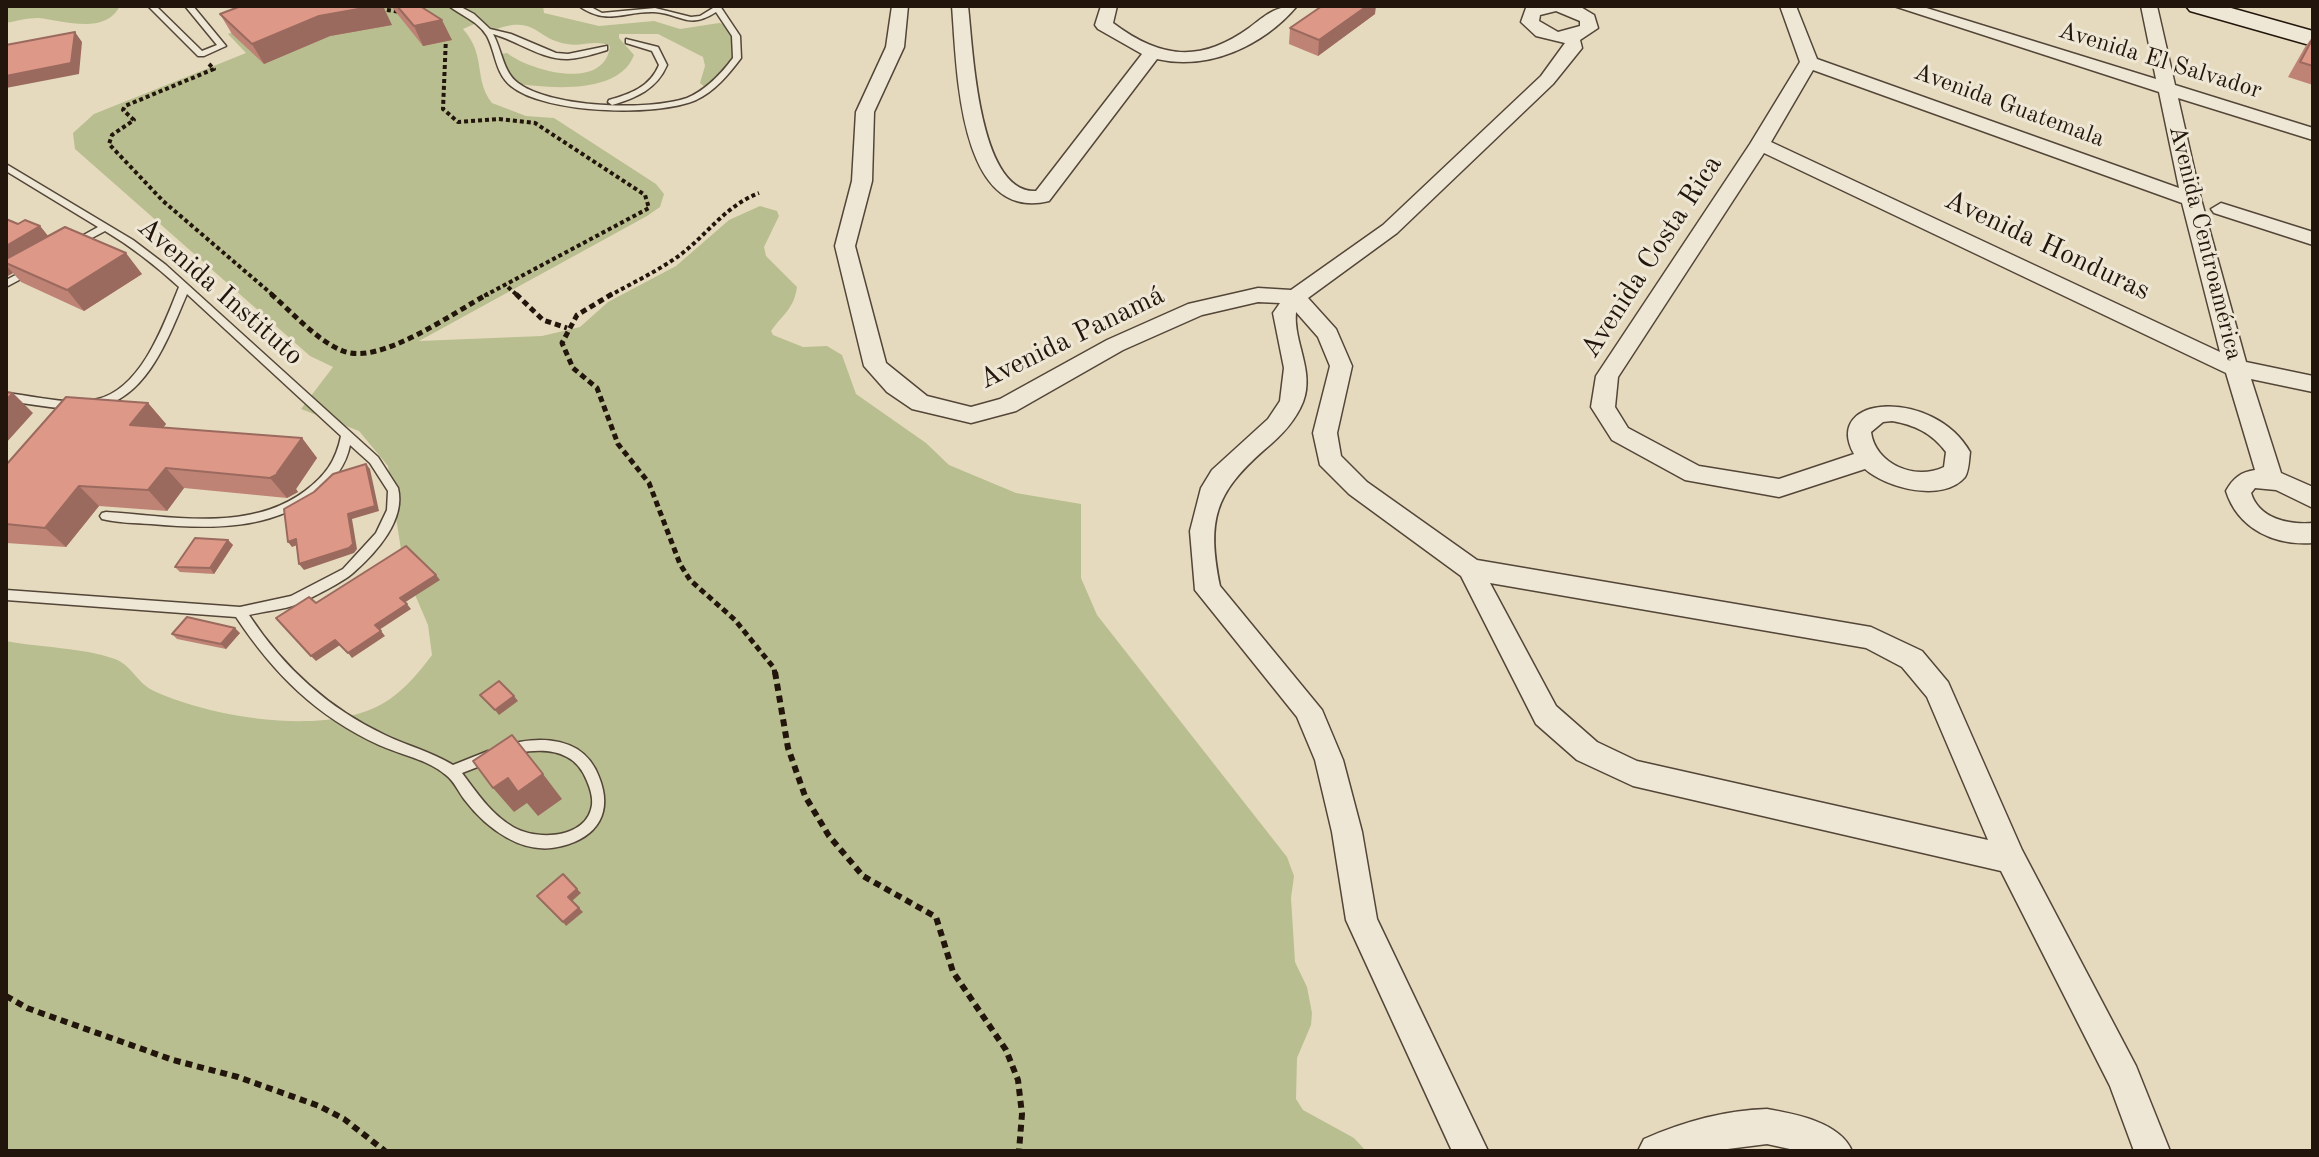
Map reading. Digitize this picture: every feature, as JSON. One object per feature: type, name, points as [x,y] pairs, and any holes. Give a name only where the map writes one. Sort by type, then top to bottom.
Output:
[{"type":"street","name":"Avenida Panamá","points":[[900,6],[895,47],[865,112],[862,181],[845,246],[875,366],[895,386],[920,403],[971,415],[1008,405],[1115,345],[1196,309],[1258,295],[1295,297]]},
{"type":"street","points":[[960,6],[978,145],[1001,185],[1014,197],[1028,202],[1042,197],[1152,53]]},
{"type":"street","points":[[1109,6],[1104,25],[1127,44],[1152,53],[1194,58],[1217,54],[1289,6]]},
{"type":"street","points":[[1788,6],[1809,62]]},
{"type":"street","name":"Avenida El Salvador","points":[[1902,6],[2313,134]]},
{"type":"street","name":"Avenida Centroamérica","points":[[2149,6],[2191,199],[2236,368],[2270,478]]},
{"type":"street","points":[[2198,6],[2313,39]]},
{"type":"street","points":[[2231,6],[2313,30]]},
{"type":"street","points":[[1470,1151],[1362,920],[1347,832],[1329,760],[1308,710],[1208,590],[1201,551],[1209,502],[1220,477],[1286,412],[1295,389],[1294,356],[1284,313],[1295,297],[1390,229],[1424,197],[1547,80],[1573,48],[1570,37]]},
{"type":"street","name":"Avenida Costa Rica","points":[[1809,62],[1760,144],[1607,376],[1603,407],[1620,434],[1694,474],[1779,488],[1869,458]]},
{"type":"street","name":"Avenida Guatemala","points":[[1809,62],[2191,199]]},
{"type":"street","name":"Avenida Honduras","points":[[1760,144],[2236,368],[2313,384]]},
{"type":"street","points":[[2221,209],[2313,239]]},
{"type":"street","points":[[1295,297],[1328,334],[1341,366],[1325,433],[1329,459],[1358,488],[1470,569],[1871,638],[1912,659],[1938,690],[2011,859],[2124,1078],[2152,1151]]},
{"type":"street","points":[[2313,499],[2301,490],[2270,478],[2258,478],[2241,484],[2239,499],[2245,508],[2279,530],[2313,533]]},
{"type":"street","points":[[1470,569],[1546,715],[1587,751],[1633,773],[2011,859]]},
{"type":"street","points":[[1656,1151],[1736,1126],[1781,1126],[1834,1151]]},
{"type":"lane","points":[[152,6],[201,54],[222,46],[189,6]]},
{"type":"lane","points":[[453,6],[491,31],[511,36],[533,51],[550,55],[582,55],[604,48]]},
{"type":"lane","points":[[491,31],[513,83],[549,99],[601,105],[672,105],[707,89],[730,68],[739,47],[732,26],[717,7],[702,18],[691,19],[655,10],[601,15],[583,6]]},
{"type":"lane","points":[[601,105],[637,94],[661,71],[660,54],[648,45],[629,41]]},
{"type":"lane","name":"Avenida Instituto","points":[[6,167],[104,227],[185,286],[374,460],[394,491],[393,510],[381,536],[347,572],[322,588],[294,600],[240,612]]},
{"type":"lane","points":[[67,248],[104,227]]},
{"type":"lane","points":[[6,284],[42,263]]},
{"type":"lane","points":[[6,397],[91,403],[112,399],[149,362],[185,286]]},
{"type":"lane","points":[[106,516],[225,523],[273,514],[298,504],[334,472],[349,440]]},
{"type":"lane","points":[[6,595],[240,612],[274,664],[291,682],[381,739],[452,771],[493,822],[520,839],[546,843],[568,839],[595,817],[600,804],[591,769],[576,755],[560,747],[517,747],[452,771]]},
{"type":"path","points":[[365,9],[407,13]]},
{"type":"path","points":[[201,54],[214,69],[125,106],[123,110],[134,120],[112,135],[109,144],[163,201],[328,343],[355,356],[373,354],[505,286],[642,214],[650,201],[541,125],[512,120],[458,122],[443,109],[442,69],[448,42],[444,31]]},
{"type":"path","points":[[759,193],[741,200],[715,220],[681,254],[577,315],[567,328],[562,343],[566,356],[584,380],[597,388],[618,444],[649,483],[664,515],[680,564],[690,580],[735,620],[774,668],[788,748],[805,796],[829,836],[863,876],[936,917],[953,972],[1006,1050],[1018,1080],[1022,1114],[1019,1151]]},
{"type":"path","points":[[505,286],[512,287],[543,320],[567,328]]},
{"type":"path","points":[[6,996],[27,1008],[173,1060],[238,1077],[319,1106],[344,1119],[385,1151]]},
{"type":"green space","points":[[6,6],[120,6],[104,21],[82,24],[38,18],[6,23]]},
{"type":"green space","points":[[300,6],[453,6],[466,10],[463,6],[543,6],[544,13],[599,26],[654,21],[680,29],[719,23],[732,26],[737,58],[707,89],[700,83],[705,66],[703,57],[658,34],[619,34],[634,55],[626,68],[598,83],[562,87],[513,83],[501,54],[507,53],[548,71],[581,73],[595,69],[605,60],[610,46],[600,43],[567,44],[527,26],[506,26],[491,31],[481,21],[463,29],[475,49],[483,85],[492,103],[526,116],[554,118],[656,184],[664,194],[660,207],[647,216],[419,341],[542,336],[580,327],[608,302],[676,266],[729,220],[760,206],[777,211],[779,216],[764,247],[766,256],[797,287],[791,306],[771,331],[773,335],[803,347],[827,346],[842,355],[856,394],[926,443],[949,465],[1016,493],[1081,504],[1081,578],[1097,615],[1287,857],[1294,876],[1291,898],[1295,962],[1307,987],[1312,1013],[1311,1025],[1297,1058],[1296,1099],[1303,1110],[1354,1138],[1366,1151],[6,1151],[6,641],[89,652],[115,659],[152,690],[177,700],[238,716],[272,720],[337,718],[366,711],[402,689],[432,655],[428,625],[404,569],[388,466],[359,431],[301,409],[333,367],[310,356],[75,149],[73,133],[94,114],[246,53],[228,34]]},
{"type":"building","points":[[241,6],[375,6],[319,16],[252,44],[220,14]]},
{"type":"building","points":[[397,6],[420,6],[442,20],[414,26]]},
{"type":"building","points":[[1322,6],[1367,6],[1319,40],[1290,28]]},
{"type":"building","points":[[75,32],[71,63],[6,76],[6,45]]},
{"type":"building","points":[[2313,38],[2313,66],[2300,62]]},
{"type":"building","points":[[6,219],[18,224],[25,220],[40,226],[6,246]]},
{"type":"building","points":[[65,227],[126,253],[67,290],[6,263],[6,259]]},
{"type":"building","points":[[66,397],[148,403],[130,425],[302,438],[277,473],[282,472],[270,478],[166,468],[148,490],[79,486],[45,528],[6,524],[6,465]]},
{"type":"building","points":[[366,464],[375,506],[348,514],[353,544],[299,564],[296,539],[288,542],[284,509],[314,492],[333,474]]},
{"type":"building","points":[[195,538],[228,540],[210,568],[175,567]]},
{"type":"building","points":[[406,546],[436,575],[400,598],[407,604],[375,625],[381,631],[348,653],[335,640],[311,656],[276,618],[309,597],[316,603]]},
{"type":"building","points":[[187,617],[235,628],[221,644],[172,634]]},
{"type":"building","points":[[499,681],[514,696],[495,710],[480,695]]},
{"type":"building","points":[[512,735],[543,774],[518,792],[508,778],[493,788],[473,761]]},
{"type":"building","points":[[563,874],[577,889],[568,897],[579,908],[563,922],[537,896]]}]
